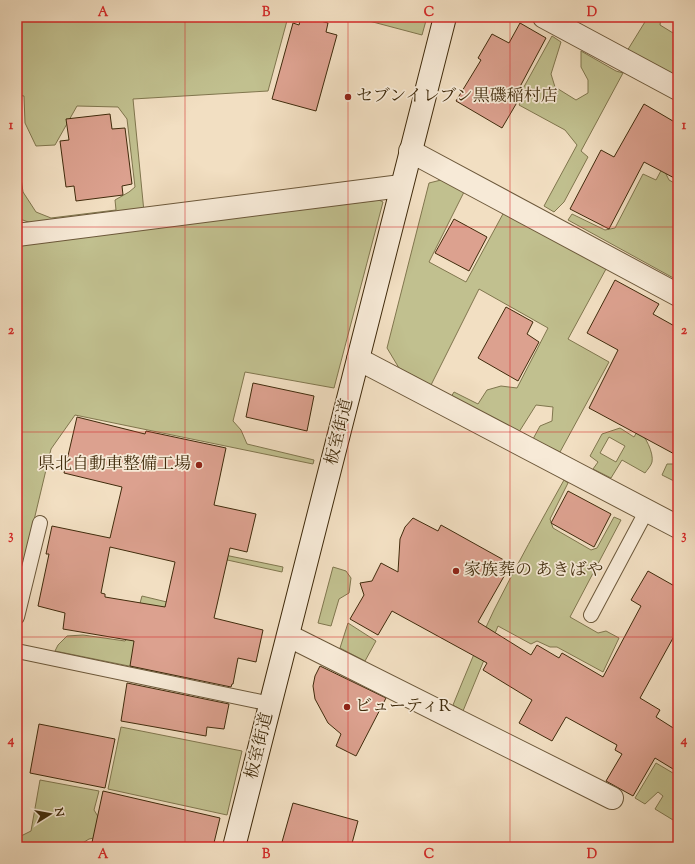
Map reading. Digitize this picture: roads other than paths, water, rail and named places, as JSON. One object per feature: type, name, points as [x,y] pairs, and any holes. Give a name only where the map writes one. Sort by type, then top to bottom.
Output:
[{"type":"street","name":"板室街道","points":[[234,847],[289,636],[401,186],[445,17]]},
{"type":"street","points":[[544,17],[678,89]]},
{"type":"street","points":[[410,151],[678,295]]},
{"type":"street","points":[[17,235],[401,186]]},
{"type":"street","points":[[358,359],[678,527]]},
{"type":"street","points":[[289,636],[612,798]]},
{"type":"lane","points":[[590,615],[647,510]]},
{"type":"lane","points":[[17,617],[40,523]]},
{"type":"lane","points":[[17,651],[271,704]]},
{"type":"place","name":"セブンイレブン黒磯稲村店","points":[[348,97]]},
{"type":"place","name":"県北自動車整備工場","points":[[199,465]]},
{"type":"place","name":"家族葬の あきばや","points":[[456,571]]},
{"type":"place","name":"ビューティR","points":[[347,707]]}]
